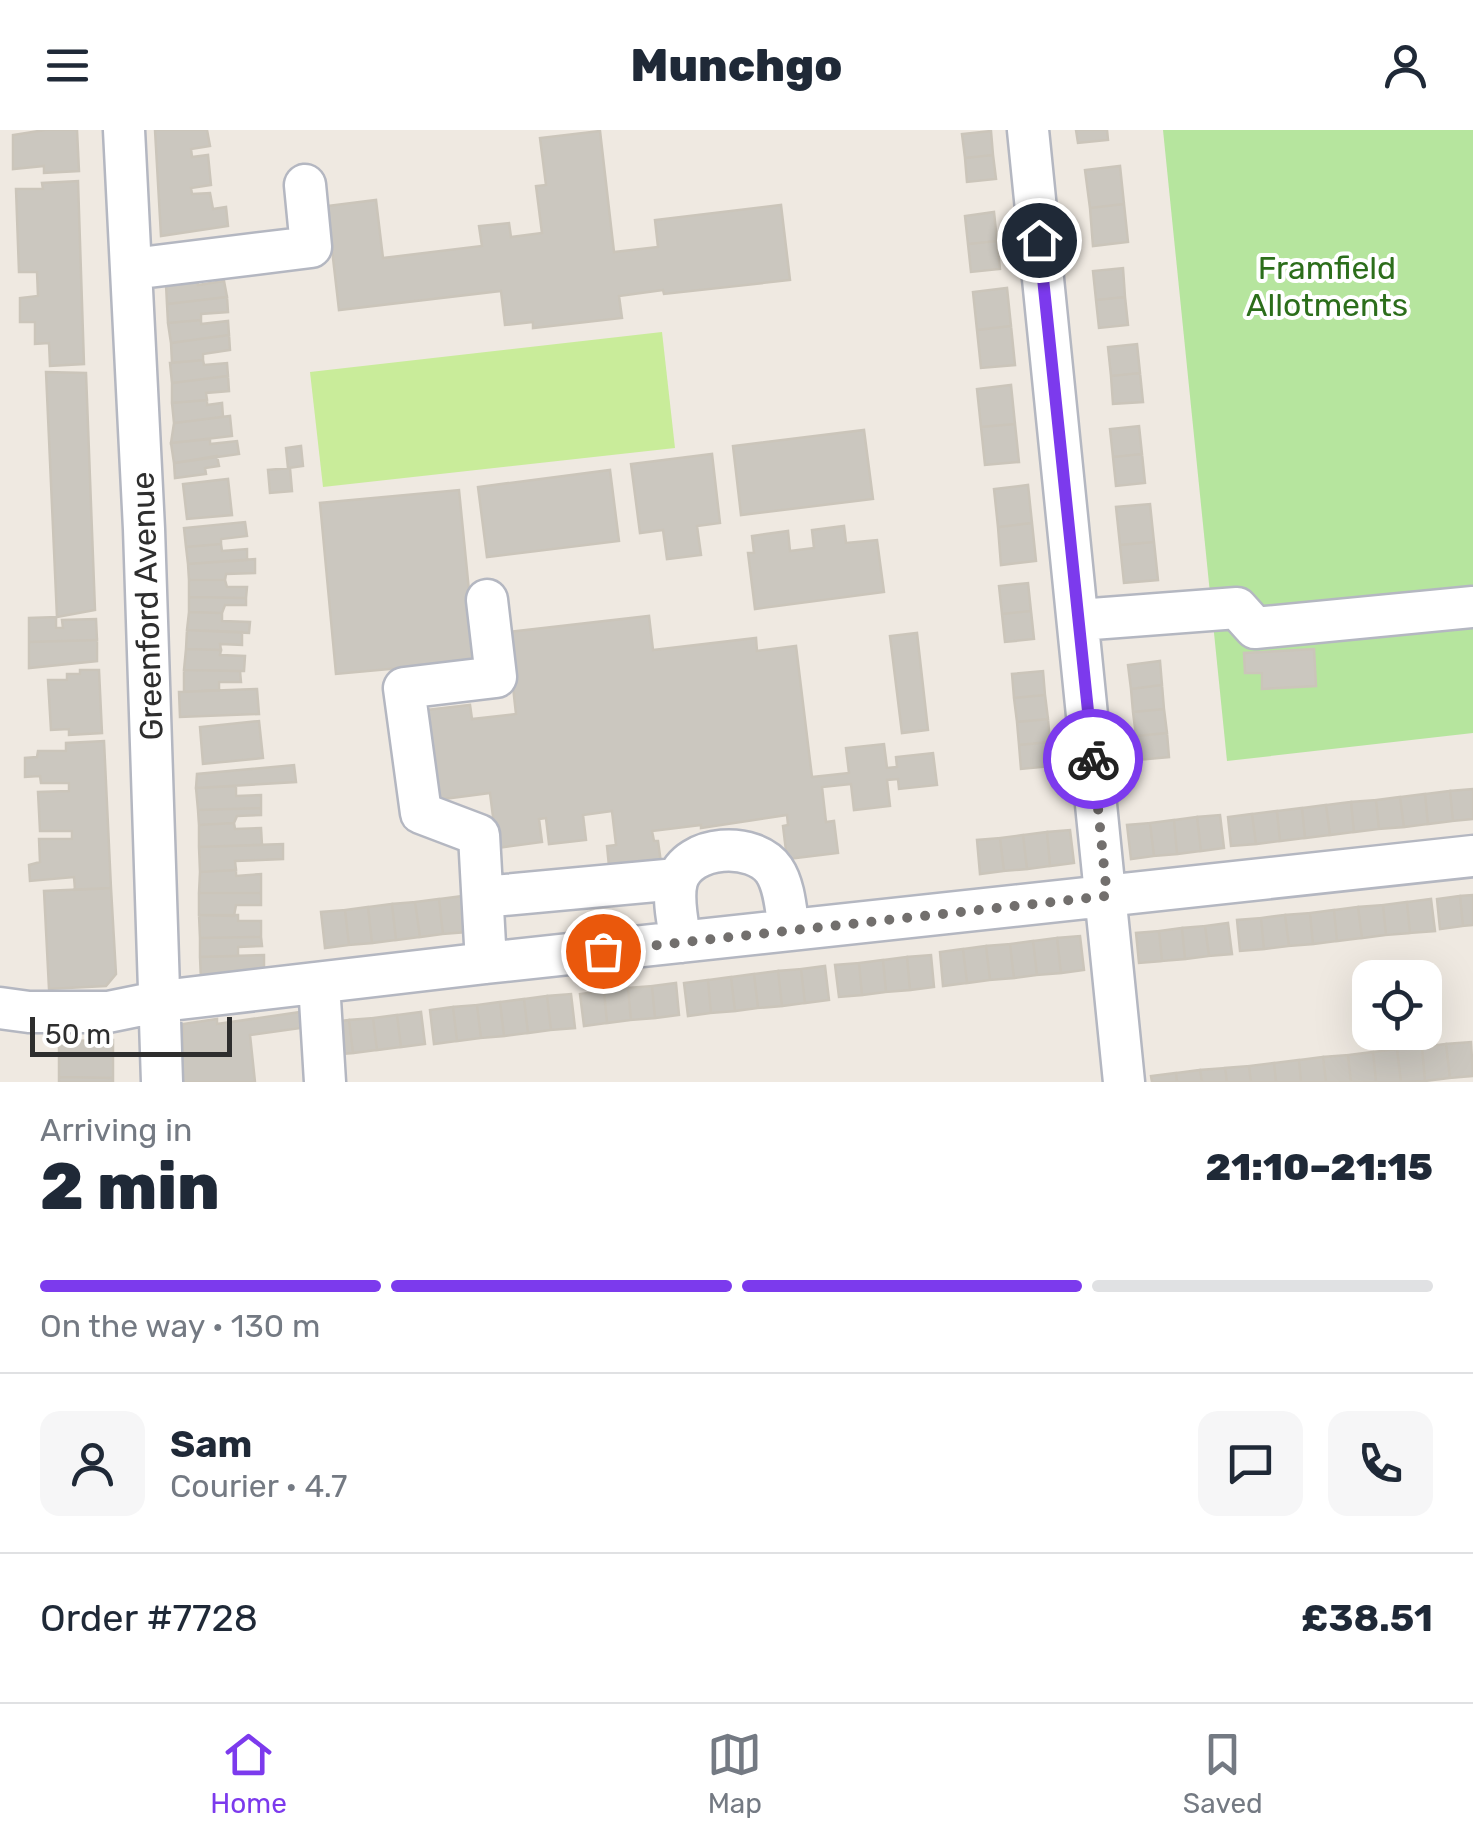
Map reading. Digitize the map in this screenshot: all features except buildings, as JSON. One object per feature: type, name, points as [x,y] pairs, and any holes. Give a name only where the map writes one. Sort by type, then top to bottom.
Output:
[{"type":"street","name":"Greenford Avenue","points":[[124,130],[162,1001],[162,1082]]},
{"type":"street","points":[[1028,130],[1124,1082]]},
{"type":"street","points":[[132,269],[310,247],[305,185]]},
{"type":"street","points":[[486,963],[479,834],[422,813],[404,688],[496,677],[487,600]]},
{"type":"street","points":[[1079,620],[1238,608],[1255,628],[1473,607]]},
{"type":"street","points":[[681,942],[676,907],[678,879],[692,860],[725,849],[756,852],[777,873],[789,930]]},
{"type":"street","points":[[0,1008],[108,1012],[162,1001],[486,963],[1473,856]]},
{"type":"street","points":[[483,897],[678,879]]},
{"type":"street","points":[[319,983],[324,1082]]},
{"type":"green space","name":"Framfield Allotments","points":[[1163,130],[1473,130],[1473,733],[1227,761]]},
{"type":"green space","points":[[662,332],[675,448],[323,487],[310,372]]},
{"type":"way so far","points":[[603,951],[1107,896],[1093,759]]},
{"type":"route","points":[[1039,240],[1093,759]]}]
